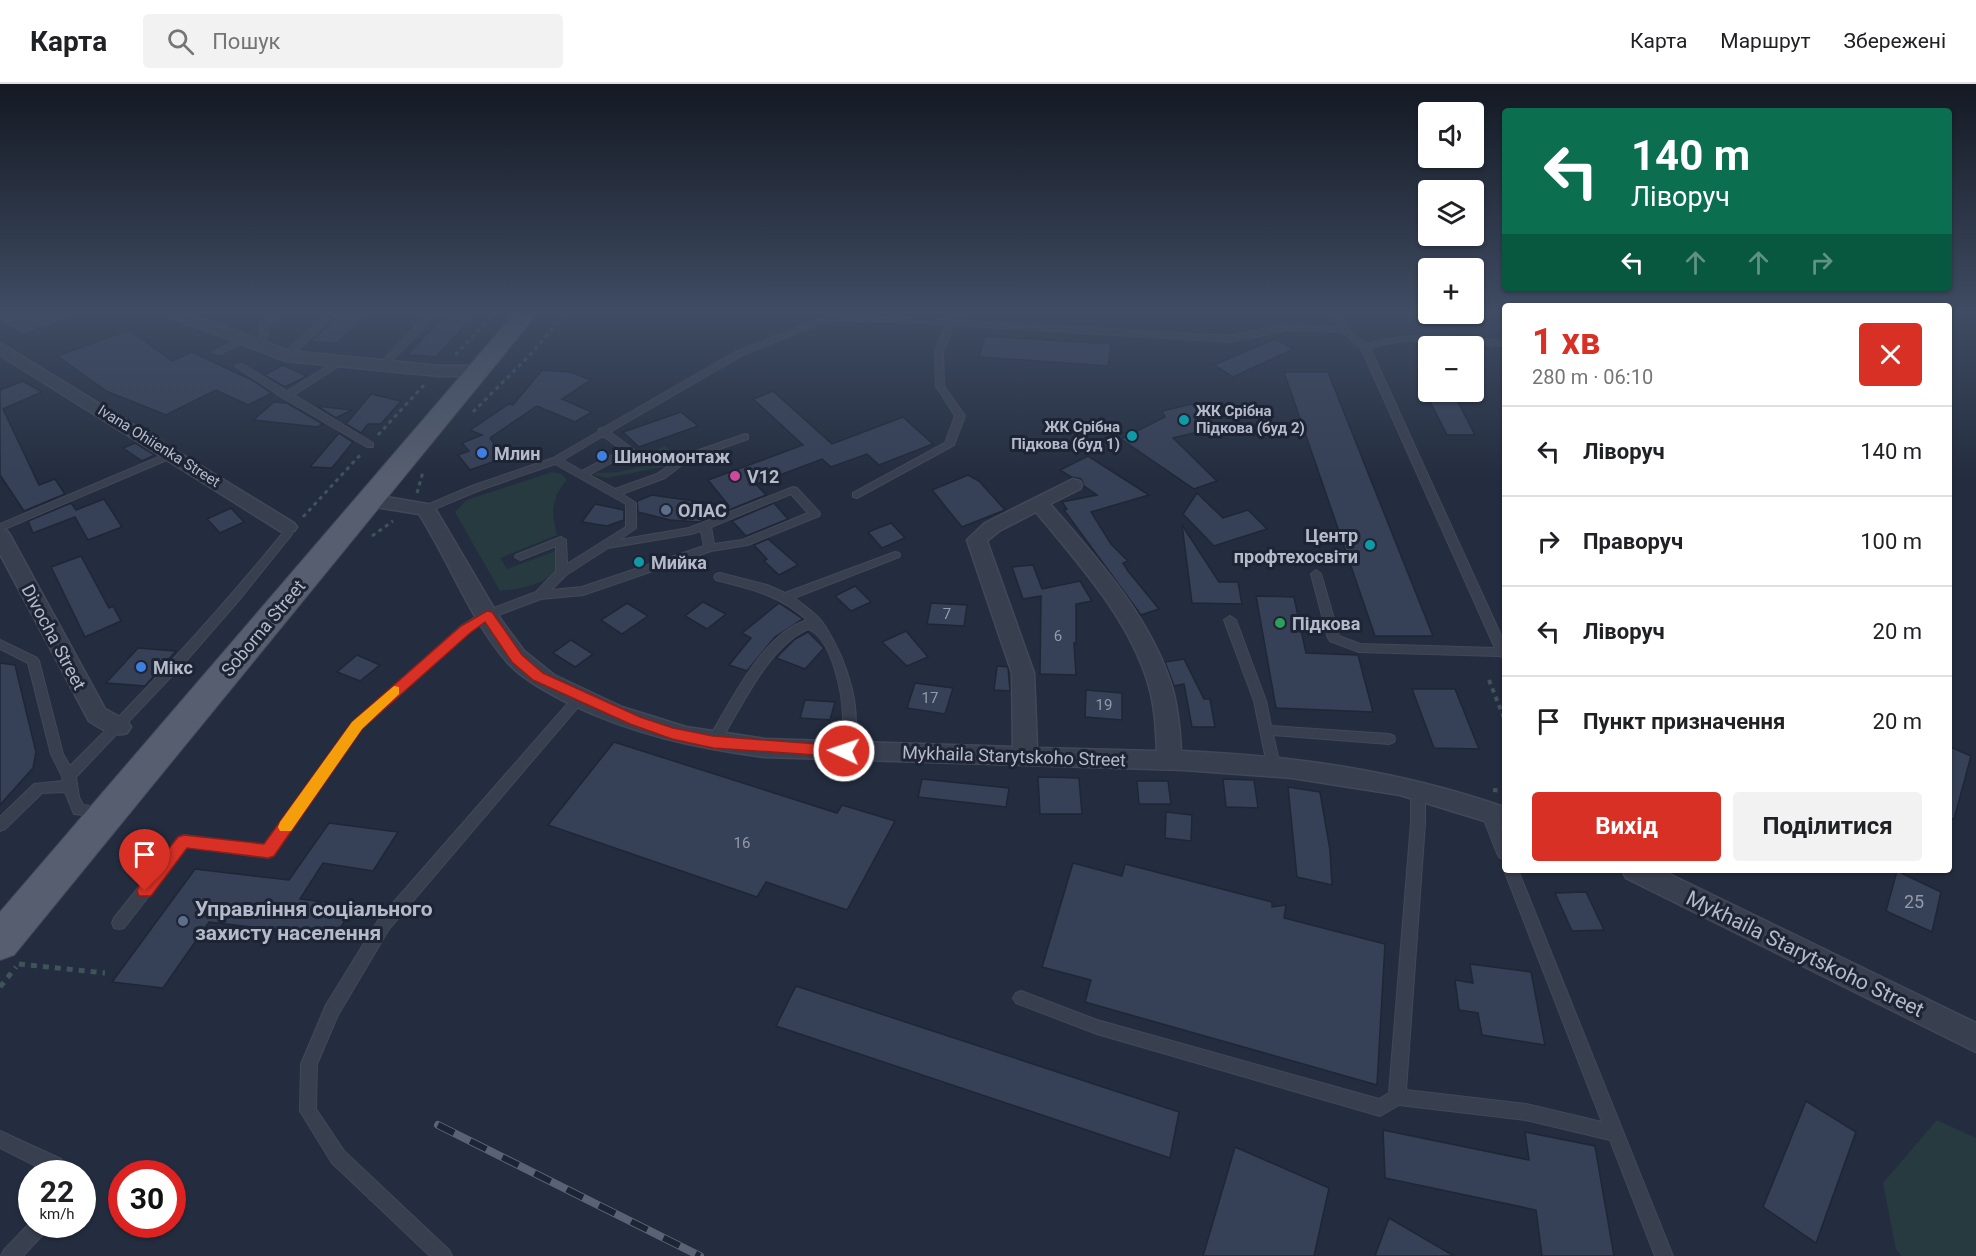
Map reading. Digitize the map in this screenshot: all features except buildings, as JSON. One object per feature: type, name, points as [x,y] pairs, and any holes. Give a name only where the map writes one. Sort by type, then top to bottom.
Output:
[{"type":"main road","name":"Soborna Street","points":[[9,953],[108,813],[477,370]]},
{"type":"street","name":"Ivana Ohiienka Street","points":[[34,369],[287,526]]},
{"type":"street","points":[[424,369],[477,370]]},
{"type":"street","points":[[1025,756],[1023,673],[977,540],[992,526],[1073,485]]},
{"type":"street","points":[[369,500],[421,502]]},
{"type":"street","name":"Mykhaila Starytskoho Street","points":[[421,502],[487,615],[517,658],[538,677],[580,697],[672,734],[713,742],[844,751],[1273,765],[1418,787],[1495,805]]},
{"type":"street","points":[[1038,502],[1102,582],[1139,638],[1158,678],[1168,726],[1170,760]]},
{"type":"street","name":"Divocha Street","points":[[0,535],[97,715],[119,727]]},
{"type":"street","name":"Mykhaila Starytskoho Street","points":[[1641,873],[1976,1038]]},
{"type":"lane","points":[[242,369],[369,445]]},
{"type":"lane","points":[[286,396],[329,369]]},
{"type":"lane","points":[[421,502],[476,488],[556,460],[712,369]]},
{"type":"lane","points":[[856,495],[949,445],[960,416],[940,386],[940,369]]},
{"type":"lane","points":[[1375,369],[1502,649]]},
{"type":"lane","points":[[582,475],[629,450],[602,431]]},
{"type":"lane","points":[[614,493],[661,476],[685,458],[745,437]]},
{"type":"lane","points":[[0,528],[88,493],[173,454]]},
{"type":"lane","points":[[540,595],[562,572],[632,528],[630,503],[556,460]]},
{"type":"lane","points":[[119,923],[184,841],[268,852],[357,726],[465,629],[487,615],[540,595],[583,591],[710,548],[744,543],[815,514],[793,490],[691,531],[604,547]]},
{"type":"lane","points":[[705,525],[710,548]]},
{"type":"lane","points":[[0,825],[39,788],[70,781],[238,596],[287,534],[287,526]]},
{"type":"lane","points":[[520,557],[561,540],[562,572]]},
{"type":"lane","points":[[786,597],[895,555]]},
{"type":"lane","points":[[1316,574],[1334,638],[1359,648],[1502,653]]},
{"type":"lane","points":[[720,577],[763,586],[786,597],[809,614],[821,630],[836,652],[844,686],[849,716],[844,751]]},
{"type":"lane","points":[[1230,620],[1260,701],[1273,765]]},
{"type":"lane","points":[[713,742],[749,684],[782,641],[795,628],[806,625],[821,630]]},
{"type":"lane","points":[[0,644],[33,661],[57,754],[70,781],[72,797],[79,810],[108,813]]},
{"type":"lane","points":[[443,1256],[338,1157],[308,1111],[309,1064],[332,1010],[384,924],[580,697]]},
{"type":"lane","points":[[1266,730],[1389,740]]},
{"type":"lane","points":[[1397,1097],[1418,822],[1418,787]]},
{"type":"lane","points":[[1495,805],[1502,842]]},
{"type":"lane","points":[[1512,873],[1664,1256]]},
{"type":"lane","points":[[1021,998],[1097,1027],[1380,1108],[1397,1097],[1526,1112],[1616,1133]]},
{"type":"lane","points":[[0,1139],[44,1160]]},
{"type":"lane","points":[[10,1256],[27,1238]]},
{"type":"path","points":[[473,412],[516,369]]},
{"type":"path","points":[[421,502],[423,470]]},
{"type":"path","points":[[1489,680],[1502,713]]},
{"type":"path","points":[[9,953],[63,969],[105,973]]},
{"type":"shaded area","points":[[665,446],[674,455],[667,466],[607,478],[594,475],[651,464],[645,454]]},
{"type":"shaded area","points":[[552,472],[561,474],[567,480],[555,500],[553,513],[557,535],[500,558],[507,569],[555,551],[558,555],[557,565],[553,572],[538,583],[500,591],[455,512],[467,500]]},
{"type":"shaded area","points":[[1937,1120],[1976,1138],[1976,1256],[1902,1256],[1896,1249],[1883,1183]]},
{"type":"railway","points":[[438,1125],[700,1256]]},
{"type":"slow traffic","points":[[286,827],[357,726],[394,691]]},
{"type":"place","name":"ЖК Срібна Підкова (буд 2)","points":[[1184,420]]},
{"type":"place","name":"ЖК Срібна Підкова (буд 1)","points":[[1132,436]]},
{"type":"place","name":"Млин","points":[[482,453]]},
{"type":"place","name":"Шиномонтаж","points":[[602,456]]},
{"type":"place","name":"V12","points":[[735,476]]},
{"type":"place","name":"ОЛАС","points":[[666,510]]},
{"type":"place","name":"Центр профтехосвіти","points":[[1370,545]]},
{"type":"place","name":"Мийка","points":[[639,562]]},
{"type":"place","name":"Підкова","points":[[1280,623]]},
{"type":"place","name":"Мікс","points":[[141,667]]},
{"type":"place","name":"Управління соціального захисту населення","points":[[183,921]]},
{"type":"route","points":[[145,891],[184,841],[268,852],[357,726],[465,629],[487,615],[517,658],[538,677],[635,721],[672,734],[713,742],[765,748],[844,751]]}]
